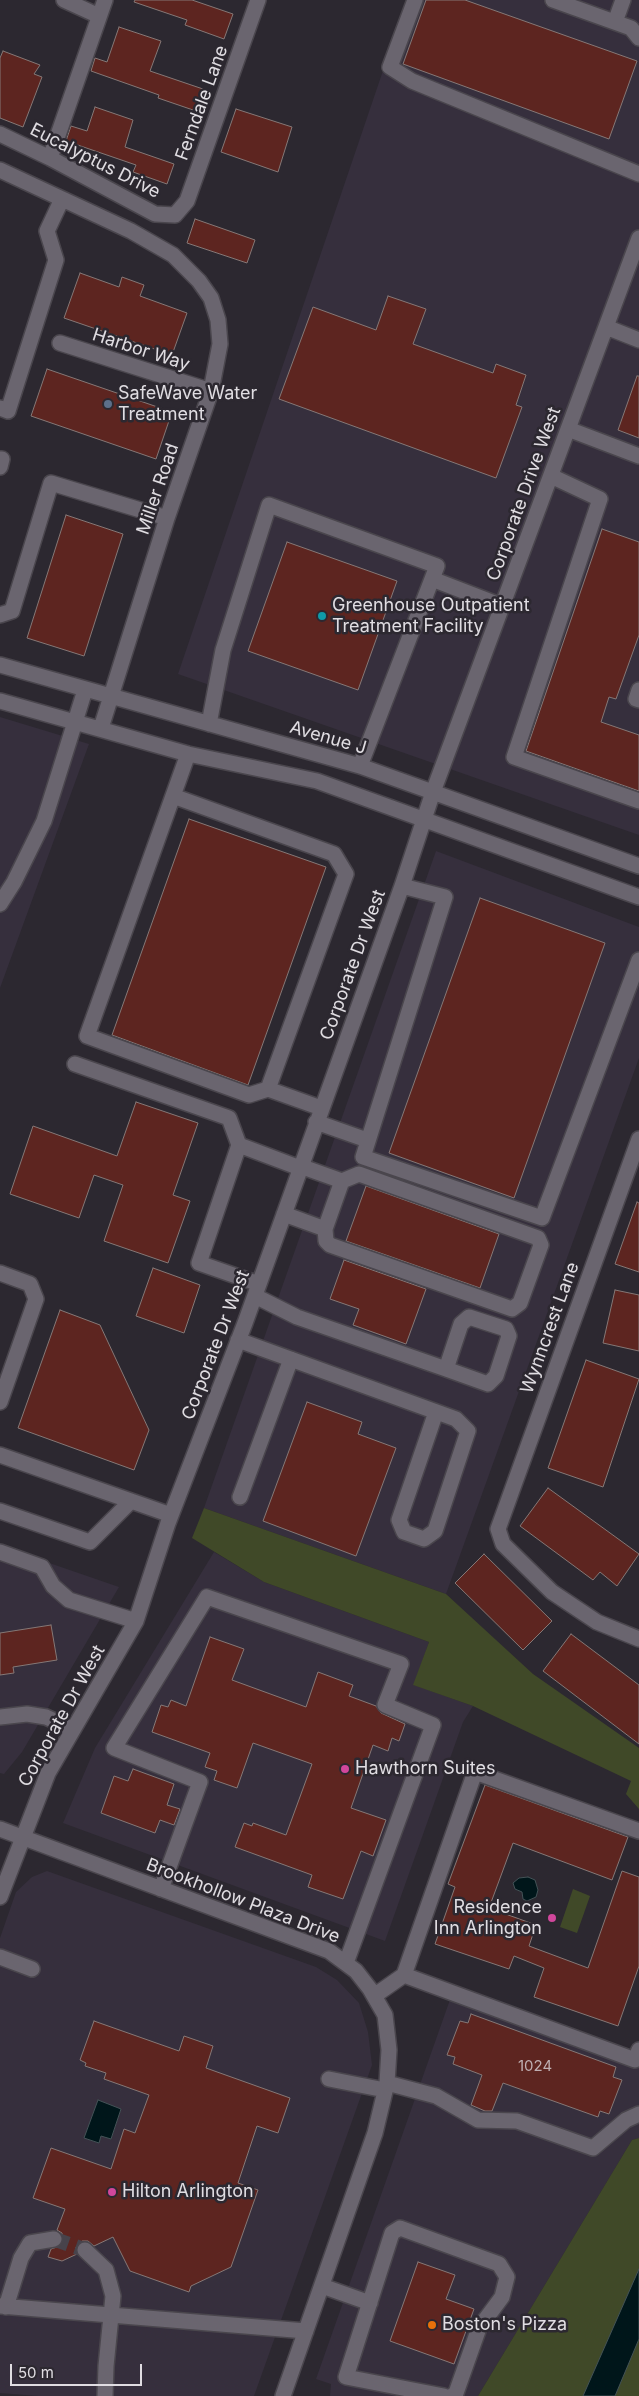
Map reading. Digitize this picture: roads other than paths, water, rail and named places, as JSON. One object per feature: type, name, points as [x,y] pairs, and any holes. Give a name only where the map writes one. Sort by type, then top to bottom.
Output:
[{"type":"street","points":[[64,0],[99,16]]},
{"type":"street","points":[[50,158],[105,0]]},
{"type":"street","name":"Ferndale Lane","points":[[175,215],[187,201],[258,0]]},
{"type":"street","points":[[415,0],[390,67],[412,81],[639,174]]},
{"type":"street","points":[[553,0],[631,28],[639,38]]},
{"type":"street","points":[[615,22],[622,0]]},
{"type":"street","name":"Eucalyptus Drive","points":[[0,134],[50,158],[155,214],[175,215]]},
{"type":"street","name":"Miller Road","points":[[0,170],[131,231],[173,255],[200,281],[211,298],[218,320],[220,344],[211,392],[167,518],[101,728]]},
{"type":"street","points":[[0,408],[8,410],[56,260],[47,231],[62,199]]},
{"type":"street","name":"Corporate Drive West","points":[[433,792],[639,238]]},
{"type":"street","points":[[606,327],[639,340]]},
{"type":"street","name":"Harbor Way","points":[[60,343],[211,392]]},
{"type":"street","points":[[568,429],[639,456]]},
{"type":"street","points":[[0,459],[2,460],[0,467]]},
{"type":"street","points":[[550,476],[600,499],[514,757],[639,801]]},
{"type":"street","points":[[0,615],[12,611],[51,482],[167,518]]},
{"type":"street","points":[[209,724],[223,650],[270,505],[437,566],[360,766]]},
{"type":"street","points":[[432,579],[502,606]]},
{"type":"street","name":"Avenue J","points":[[0,665],[360,766],[639,866]]},
{"type":"street","points":[[0,904],[14,882],[44,821],[85,690]]},
{"type":"street","points":[[639,690],[636,699],[639,700]]},
{"type":"street","points":[[0,701],[188,754],[317,781],[425,818],[639,897]]},
{"type":"street","points":[[188,754],[87,1036],[249,1096],[268,1089],[367,1140]]},
{"type":"street","name":"Corporate Dr West","points":[[0,1897],[48,1773],[136,1621],[171,1515],[257,1290],[402,886],[433,792]]},
{"type":"street","points":[[173,796],[334,854],[346,874],[268,1089]]},
{"type":"street","points":[[402,886],[445,897],[363,1156],[542,1218],[639,960]]},
{"type":"street","points":[[75,1064],[229,1118],[239,1145],[199,1263],[257,1290],[297,1317],[488,1384],[496,1376],[509,1336],[506,1329],[469,1317],[461,1324],[446,1369]]},
{"type":"street","name":"Wynncrest Lane","points":[[639,1139],[498,1530],[503,1544],[552,1592],[597,1622],[639,1639]]},
{"type":"street","points":[[239,1145],[342,1181],[359,1174],[538,1238],[541,1245],[520,1303],[512,1309],[330,1245],[326,1241],[325,1229],[342,1181]]},
{"type":"street","points":[[284,1214],[325,1229]]},
{"type":"street","points":[[0,1273],[30,1284],[36,1299],[0,1402]]},
{"type":"street","points":[[238,1340],[456,1419],[468,1431],[435,1531],[424,1539],[404,1532],[399,1520],[436,1412]]},
{"type":"street","points":[[240,1497],[290,1359]]},
{"type":"street","points":[[0,1455],[171,1515]]},
{"type":"street","points":[[0,1511],[90,1542],[131,1501]]},
{"type":"street","points":[[0,1552],[42,1567],[53,1586],[69,1600],[136,1621]]},
{"type":"street","points":[[161,1889],[200,1782],[114,1748],[207,1597],[400,1664],[385,1705],[434,1725],[346,1963]]},
{"type":"street","points":[[0,1717],[27,1714],[46,1716],[72,1729]]},
{"type":"street","points":[[374,1996],[404,1975],[475,1772],[639,1831]]},
{"type":"street","name":"Brookhollow Plaza Drive","points":[[0,1828],[329,1951],[356,1972],[374,1996],[385,2015],[389,2050],[386,2087],[375,2133],[283,2396]]},
{"type":"street","points":[[0,1957],[32,1970]]},
{"type":"street","points":[[404,1975],[635,2060],[639,2050]]},
{"type":"street","points":[[328,2079],[436,2096],[478,2120],[517,2121],[593,2148],[626,2120],[639,2114]]},
{"type":"street","points":[[444,2396],[346,2377],[392,2232],[400,2228],[499,2264],[508,2277],[502,2297],[479,2328],[456,2393],[452,2396]]},
{"type":"street","points":[[54,2240],[30,2243],[21,2258],[3,2306],[306,2331]]},
{"type":"street","points":[[85,2250],[106,2270],[113,2296],[105,2396]]},
{"type":"street","points":[[322,2286],[370,2303]]},
{"type":"tunnel","points":[[54,2239],[85,2250]]},
{"type":"place","name":"SafeWave Water Treatment","points":[[108,404]]},
{"type":"place","name":"Greenhouse Outpatient Treatment Facility","points":[[322,616]]},
{"type":"place","name":"Hawthorn Suites","points":[[345,1769]]},
{"type":"place","name":"Residence Inn Arlington","points":[[552,1918]]},
{"type":"place","name":"Hilton Arlington","points":[[112,2192]]},
{"type":"place","name":"Boston's Pizza","points":[[432,2325]]}]
